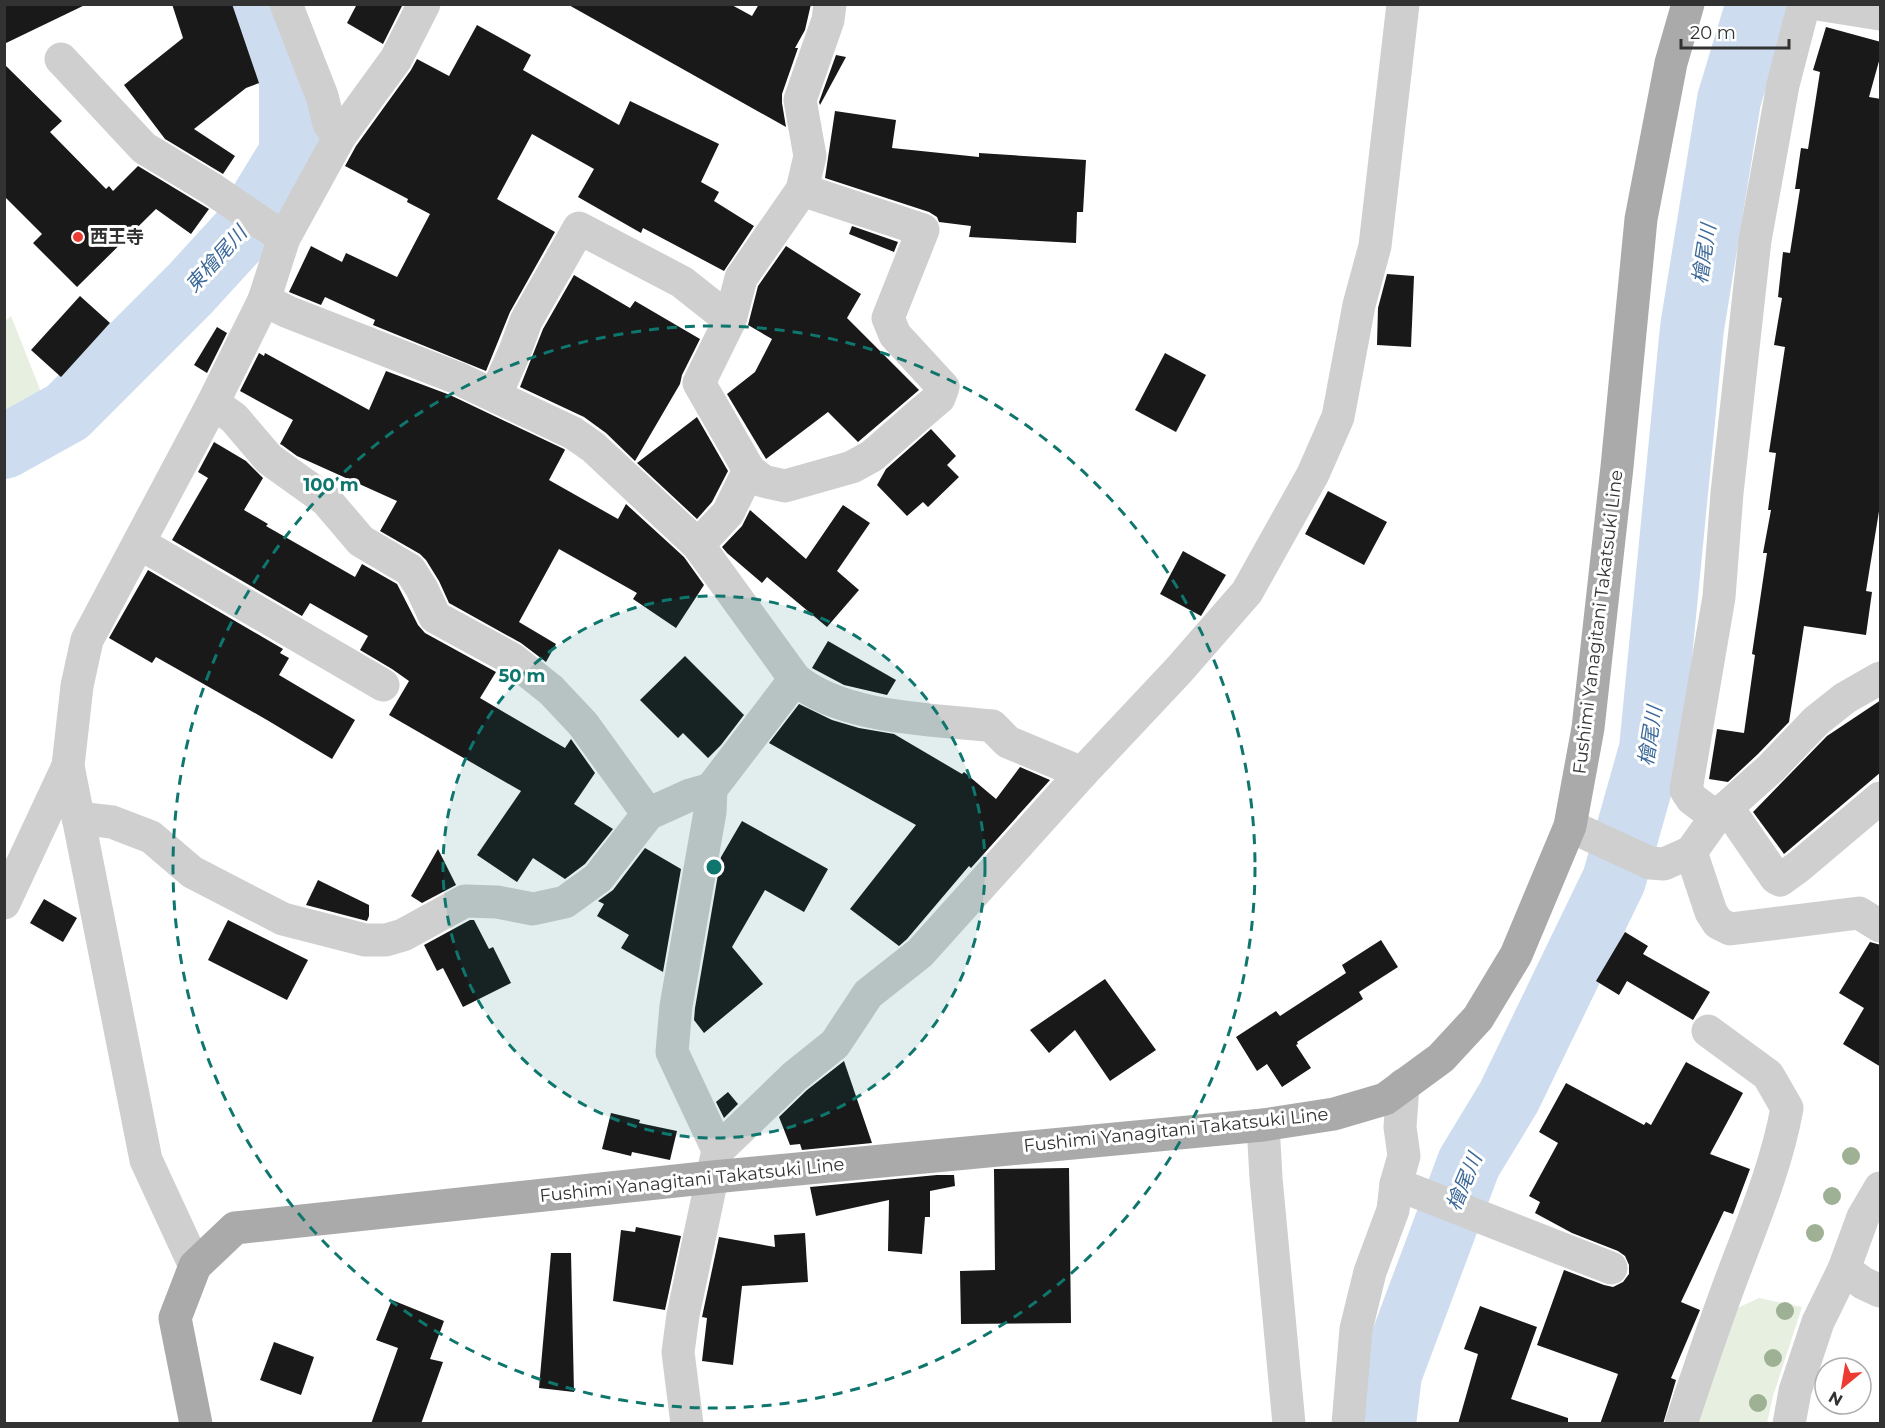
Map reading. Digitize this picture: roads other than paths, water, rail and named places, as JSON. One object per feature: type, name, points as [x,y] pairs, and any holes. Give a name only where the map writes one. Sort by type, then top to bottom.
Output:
[{"type":"main road","name":"Fushimi Yanagitani Takatsuki Line","points":[[196,1424],[175,1318],[195,1266],[235,1228],[716,1163],[1263,1125],[1334,1114],[1385,1099],[1441,1058],[1478,1018],[1516,955],[1579,830],[1641,219],[1671,63],[1688,4]]},
{"type":"street","points":[[286,4],[322,96],[328,124],[340,136]]},
{"type":"street","points":[[195,1266],[146,1160],[68,766],[77,686],[87,640],[213,403],[264,300],[276,233],[340,136],[396,59],[424,4]]},
{"type":"street","points":[[802,190],[923,230],[888,318],[895,334],[943,387],[939,398],[872,456],[852,467],[784,486],[764,481],[749,470],[699,383],[730,320],[741,278],[802,190],[810,156],[800,100],[828,20],[830,4]]},
{"type":"street","points":[[687,1424],[678,1352],[683,1315],[716,1163],[795,1077],[835,1044],[868,994],[920,953],[1082,773],[1178,671],[1247,592],[1313,474],[1338,417],[1359,305],[1375,246],[1403,4]]},
{"type":"street","points":[[1804,4],[1784,85],[1755,240],[1727,493],[1719,597],[1686,790],[1692,799],[1721,812],[1780,880],[1881,798]]},
{"type":"street","points":[[1817,4],[1881,14]]},
{"type":"street","points":[[60,59],[144,148],[276,233]]},
{"type":"street","points":[[495,396],[526,321],[579,228],[682,282],[730,320]]},
{"type":"street","points":[[264,300],[288,312],[457,378],[573,433],[593,447],[698,545],[795,679],[819,696],[846,706],[882,713],[992,726],[1008,742],[1082,773]]},
{"type":"street","points":[[213,403],[234,418],[269,459],[326,500],[362,541],[411,570],[435,617],[512,659],[551,690],[583,724],[648,814]]},
{"type":"street","points":[[698,545],[728,513],[749,470]]},
{"type":"street","points":[[140,543],[383,685]]},
{"type":"street","points":[[1579,830],[1650,863],[1664,864],[1691,852],[1721,812],[1771,768],[1832,706],[1881,678]]},
{"type":"street","points":[[716,1163],[672,1052],[676,1006],[710,812],[711,789],[795,679]]},
{"type":"street","points":[[4,903],[68,766]]},
{"type":"street","points":[[78,818],[112,822],[151,837],[192,872],[283,919],[365,940],[386,940],[403,935],[465,901],[497,902],[533,909],[565,902],[598,878],[648,814],[690,795],[711,789]]},
{"type":"street","points":[[1691,852],[1711,912],[1718,923],[1730,928],[1859,913],[1881,926]]},
{"type":"street","points":[[1681,1424],[1760,1202],[1783,1130],[1787,1108],[1768,1075],[1708,1031]]},
{"type":"street","points":[[1404,1085],[1400,1127],[1411,1190]]},
{"type":"street","points":[[1263,1125],[1289,1424]]},
{"type":"street","points":[[1789,1424],[1795,1391],[1818,1322],[1844,1269],[1863,1216],[1881,1188]]},
{"type":"street","points":[[1411,1190],[1611,1268]]},
{"type":"street","points":[[1348,1424],[1356,1329],[1370,1272],[1393,1210],[1411,1190]]},
{"type":"street","points":[[1844,1269],[1863,1283],[1881,1291]]},
{"type":"waterway","name":"東檜尾川","points":[[4,447],[67,412],[191,288],[244,230],[291,153],[291,80],[262,4]]},
{"type":"waterway","name":"檜尾川","points":[[1384,1424],[1390,1374],[1469,1163],[1509,1097],[1614,880],[1651,749],[1692,328],[1729,100],[1758,4]]},
{"type":"place","name":"西王寺","points":[[78,237]]}]
